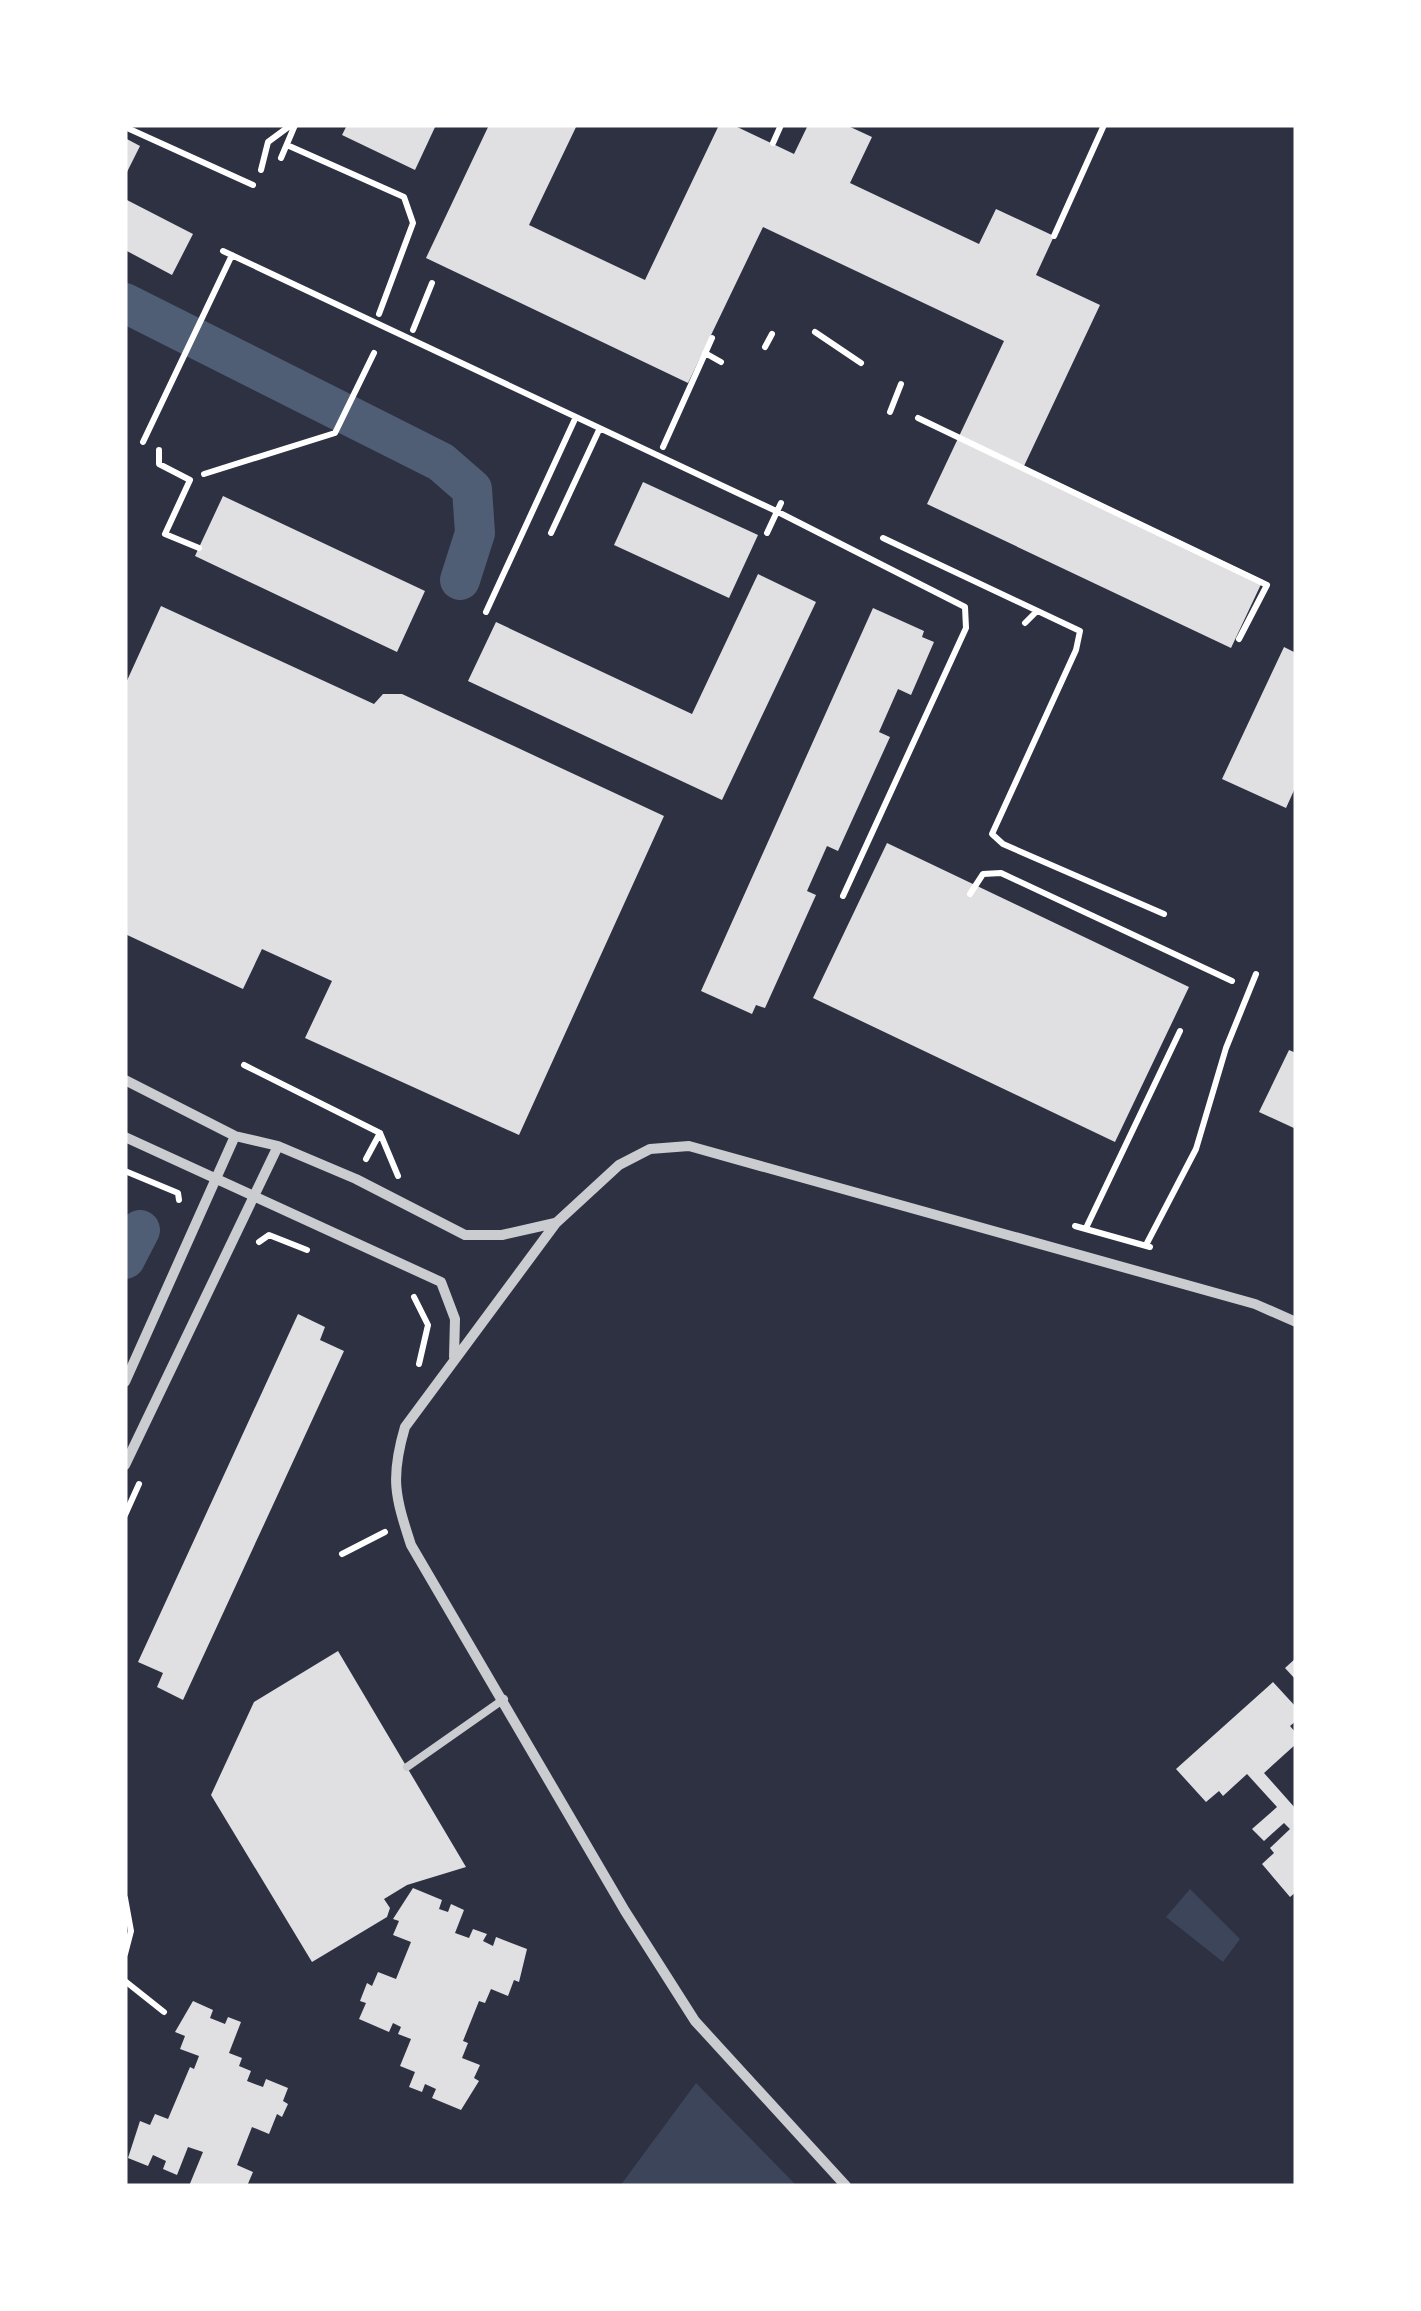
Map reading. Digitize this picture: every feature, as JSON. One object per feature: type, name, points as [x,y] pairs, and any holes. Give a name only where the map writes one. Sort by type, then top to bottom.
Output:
[{"type":"street","points":[[125,1080],[235,1136],[278,1146],[356,1179],[465,1236],[502,1235],[556,1223]]},
{"type":"street","points":[[125,1382],[235,1136]]},
{"type":"street","points":[[125,1137],[441,1282],[455,1319],[454,1358]]},
{"type":"street","points":[[125,1466],[278,1146]]},
{"type":"street","points":[[846,2186],[696,2021],[625,1911],[411,1545],[394,1466],[404,1427],[556,1223],[619,1165],[650,1149],[689,1146],[1238,1299],[1296,1322]]},
{"type":"lane","points":[[406,1767],[504,1699]]},
{"type":"path","points":[[281,158],[293,125]]},
{"type":"path","points":[[262,170],[268,142],[293,125]]},
{"type":"path","points":[[773,143],[782,125]]},
{"type":"path","points":[[1054,236],[1104,125]]},
{"type":"path","points":[[125,127],[253,185]]},
{"type":"path","points":[[287,145],[404,197],[413,223],[379,314]]},
{"type":"path","points":[[223,251],[599,430],[778,507],[959,602],[968,613],[966,628],[843,896]]},
{"type":"path","points":[[144,442],[232,255]]},
{"type":"path","points":[[413,330],[432,282]]},
{"type":"path","points":[[814,332],[861,363]]},
{"type":"path","points":[[765,346],[772,334]]},
{"type":"path","points":[[662,447],[712,338]]},
{"type":"path","points":[[705,353],[721,362]]},
{"type":"path","points":[[204,474],[335,434],[374,354]]},
{"type":"path","points":[[890,412],[901,384]]},
{"type":"path","points":[[486,612],[575,418]]},
{"type":"path","points":[[918,418],[1267,585],[1240,638]]},
{"type":"path","points":[[551,533],[599,430]]},
{"type":"path","points":[[158,450],[159,464],[190,480],[165,534],[199,548]]},
{"type":"path","points":[[766,532],[778,507]]},
{"type":"path","points":[[883,538],[1080,631],[1081,637],[992,834],[1003,844],[1164,914]]},
{"type":"path","points":[[1025,623],[1038,611]]},
{"type":"path","points":[[970,894],[983,874],[1001,873],[1183,962],[1232,981]]},
{"type":"path","points":[[1146,1245],[1196,1149],[1226,1048],[1256,974]]},
{"type":"path","points":[[1086,1228],[1149,1104],[1180,1030]]},
{"type":"path","points":[[125,1171],[178,1192],[181,1208]]},
{"type":"path","points":[[342,1554],[404,1522]]},
{"type":"path","points":[[125,1898],[131,1931],[125,1954]]},
{"type":"path","points":[[125,1981],[164,2012]]},
{"type":"shaded area","points":[[1190,1889],[1240,1939],[1223,1962],[1166,1917]]},
{"type":"shaded area","points":[[696,2083],[797,2186],[620,2186]]},
{"type":"building","points":[[347,125],[436,125],[415,170],[342,135]]},
{"type":"building","points":[[489,125],[577,125],[529,225],[645,280],[719,125],[733,125],[794,154],[808,125],[846,125],[872,137],[850,183],[979,244],[996,209],[1054,236],[1036,275],[1100,305],[1024,466],[1263,580],[1231,648],[927,504],[1004,341],[763,227],[688,383],[426,258]]},
{"type":"building","points":[[125,138],[140,146],[125,176]]},
{"type":"building","points":[[125,199],[193,234],[172,275],[125,250]]},
{"type":"building","points":[[643,482],[758,535],[729,598],[614,545]]},
{"type":"building","points":[[223,496],[425,591],[397,652],[195,556]]},
{"type":"building","points":[[758,574],[816,602],[722,800],[468,681],[496,622],[692,714]]},
{"type":"building","points":[[161,606],[374,704],[383,694],[402,694],[664,816],[519,1135],[305,1038],[332,981],[262,949],[243,989],[125,934],[125,685]]},
{"type":"building","points":[[873,608],[924,631],[922,637],[934,642],[911,695],[898,689],[879,732],[890,737],[838,851],[827,846],[807,891],[816,895],[765,1008],[756,1005],[752,1014],[701,991]]},
{"type":"building","points":[[1284,647],[1296,653],[1296,786],[1286,808],[1222,779]]},
{"type":"building","points":[[887,843],[1189,987],[1115,1142],[813,998]]},
{"type":"building","points":[[1289,1050],[1296,1053],[1296,1129],[1259,1112]]},
{"type":"building","points":[[298,1314],[325,1327],[320,1340],[344,1351],[183,1700],[157,1687],[163,1673],[138,1662]]},
{"type":"building","points":[[338,1651],[466,1867],[407,1885],[384,1899],[390,1908],[387,1917],[312,1962],[211,1795],[254,1702]]},
{"type":"building","points":[[1296,1658],[1296,1680],[1285,1668]]},
{"type":"building","points":[[1273,1682],[1296,1707],[1296,1721],[1290,1726],[1296,1733],[1296,1744],[1264,1773],[1296,1809],[1296,1892],[1290,1897],[1262,1864],[1274,1853],[1270,1848],[1290,1829],[1284,1823],[1264,1841],[1252,1829],[1277,1807],[1247,1774],[1223,1796],[1219,1791],[1206,1802],[1176,1769]]},
{"type":"building","points":[[413,1888],[442,1900],[439,1909],[448,1912],[451,1904],[464,1910],[455,1933],[469,1938],[473,1929],[487,1934],[483,1941],[493,1946],[496,1937],[527,1949],[519,1982],[514,1980],[508,1996],[491,1989],[485,2003],[479,2001],[463,2041],[468,2043],[462,2058],[480,2065],[474,2078],[479,2081],[461,2110],[432,2098],[436,2089],[425,2084],[422,2092],[409,2087],[415,2072],[400,2066],[411,2039],[398,2034],[401,2027],[393,2023],[389,2032],[359,2019],[366,2003],[360,2001],[367,1983],[372,1986],[378,1972],[396,1979],[411,1942],[393,1935],[399,1921],[393,1919]]},
{"type":"building","points":[[193,2001],[213,2010],[210,2018],[225,2024],[228,2017],[241,2022],[229,2053],[242,2058],[239,2066],[251,2071],[247,2081],[263,2087],[266,2079],[288,2088],[283,2101],[288,2104],[282,2117],[277,2114],[269,2134],[252,2127],[237,2165],[253,2172],[247,2186],[189,2186],[203,2152],[188,2147],[177,2175],[163,2169],[166,2161],[153,2155],[148,2166],[128,2158],[140,2121],[150,2125],[155,2114],[168,2119],[190,2067],[194,2069],[199,2056],[180,2049],[185,2036],[175,2032]]},
{"type":"waterway","points":[[125,303],[441,462],[472,489],[475,533],[460,580]]},
{"type":"waterway","points":[[125,1259],[140,1230]]}]
